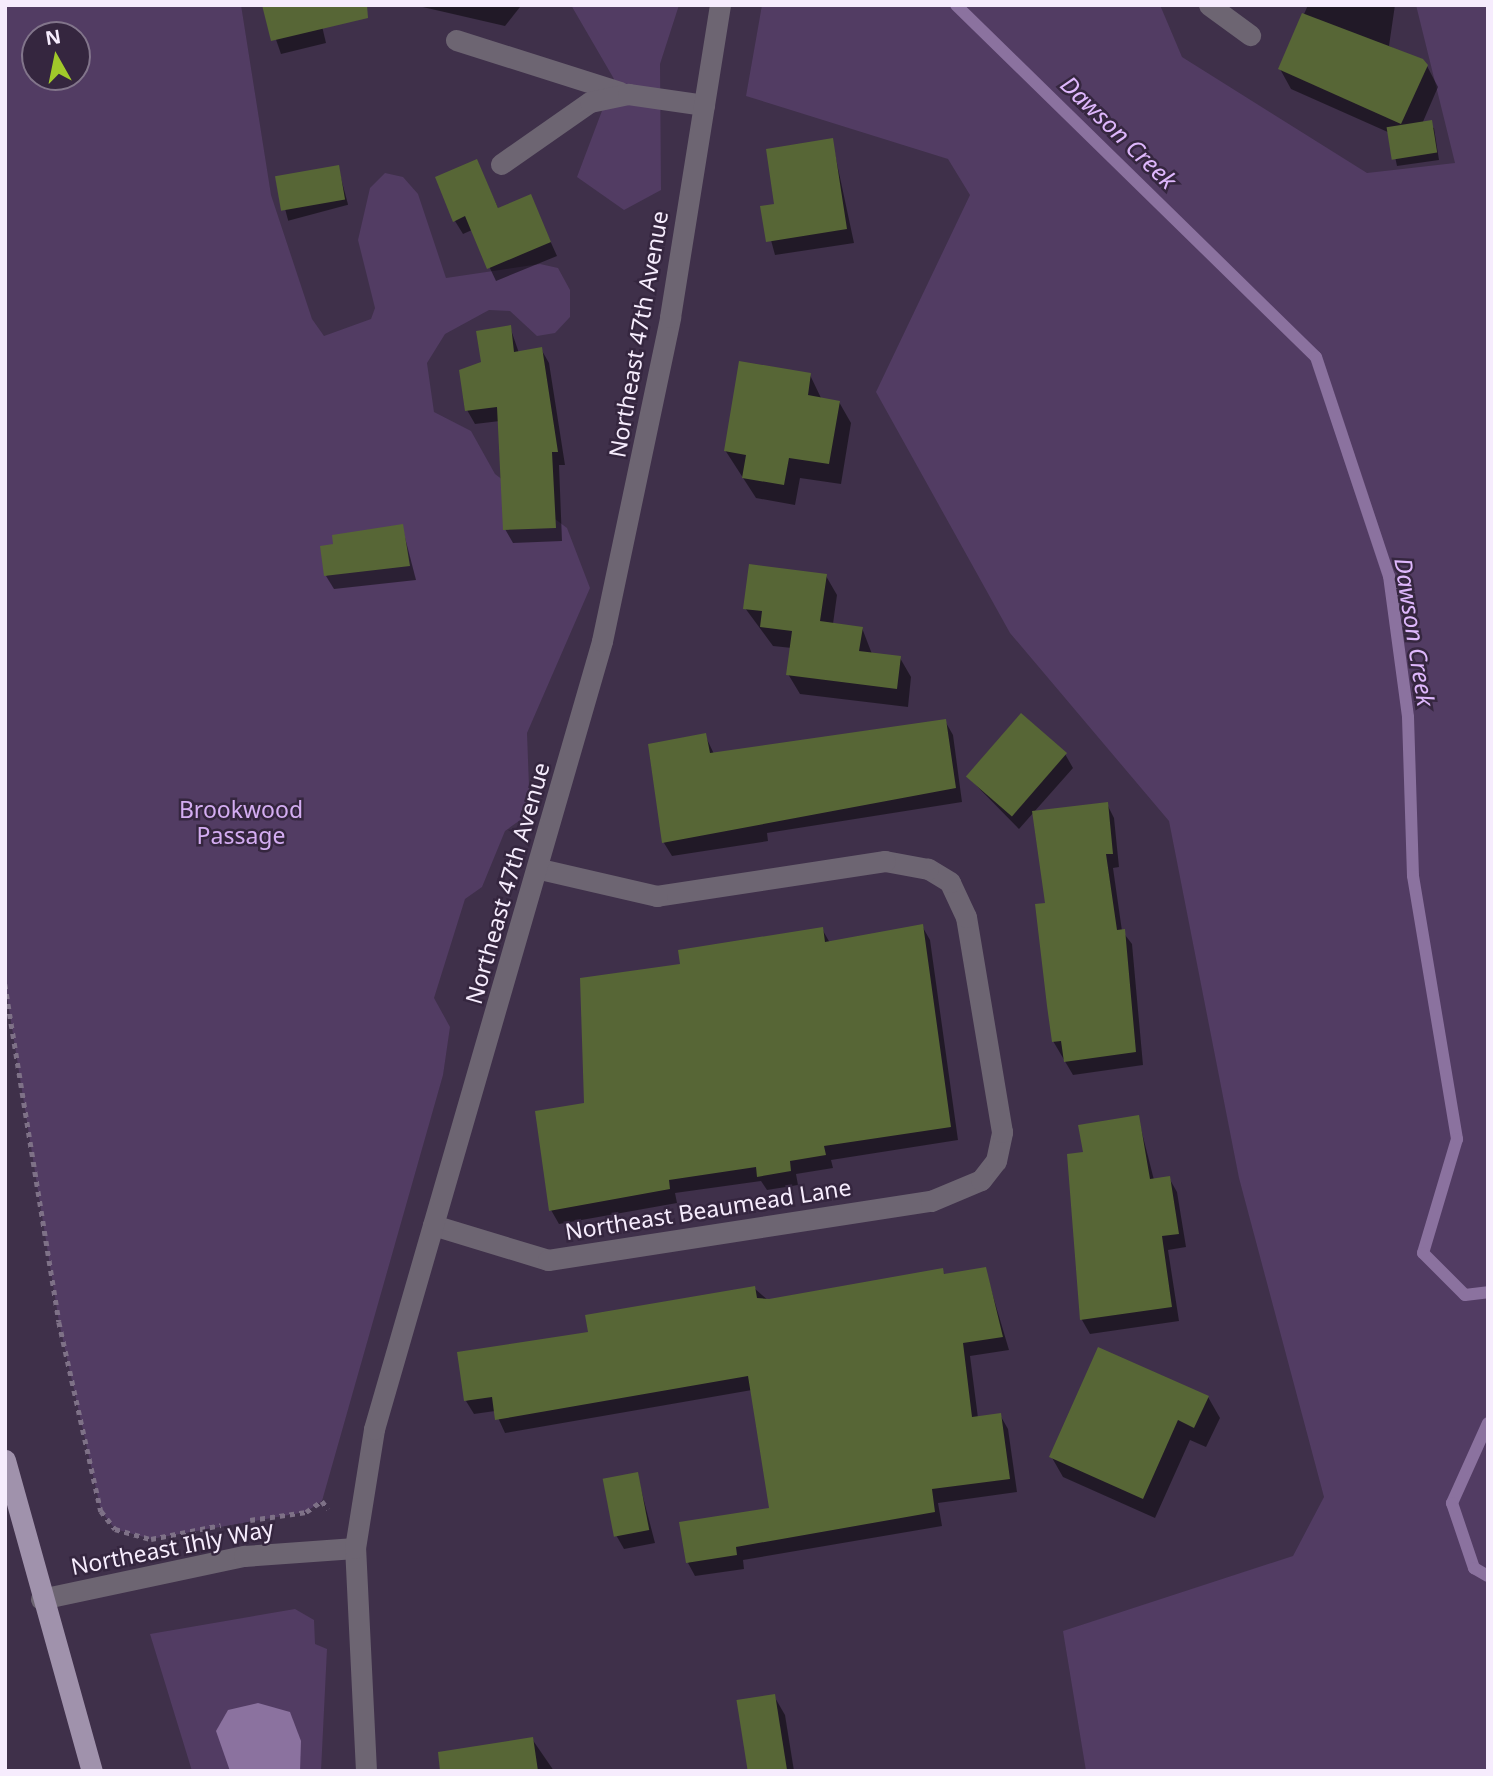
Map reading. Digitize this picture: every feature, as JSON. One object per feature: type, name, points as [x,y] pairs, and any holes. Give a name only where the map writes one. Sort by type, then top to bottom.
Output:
[{"type":"main road","points":[[5,1460],[41,1600],[92,1771]]},
{"type":"street","name":"Northeast 47th Avenue","points":[[366,1771],[355,1548],[374,1429],[540,869],[638,486],[719,5]]},
{"type":"street","points":[[1209,5],[1250,35]]},
{"type":"street","points":[[456,40],[628,94],[704,105]]},
{"type":"street","points":[[501,164],[590,102],[628,94]]},
{"type":"street","name":"Northeast Beaumead Lane","points":[[433,1226],[548,1260],[931,1201],[958,1193],[988,1171],[1002,1132],[967,917],[950,882],[928,869],[885,861],[657,896],[540,869]]},
{"type":"street","name":"Northeast Ihly Way","points":[[41,1600],[244,1556],[355,1548]]},
{"type":"path","points":[[5,984],[56,1310],[101,1511],[115,1529],[151,1539],[306,1512],[322,1501]]},
{"type":"green space","name":"Brookwood Passage","points":[[5,5],[241,5],[271,195],[312,319],[324,336],[371,319],[375,308],[358,240],[370,188],[385,173],[403,177],[418,194],[446,278],[540,264],[558,268],[570,290],[570,317],[555,333],[537,336],[510,311],[489,310],[445,334],[427,363],[434,412],[471,431],[495,474],[567,528],[590,588],[527,733],[530,813],[505,831],[482,887],[465,899],[434,998],[450,1027],[443,1075],[322,1501],[306,1512],[151,1539],[115,1529],[101,1511],[59,1322],[5,984]]},
{"type":"green space","points":[[571,5],[679,5],[660,64],[661,190],[624,210],[577,177],[614,79]]},
{"type":"green space","points":[[762,5],[1160,5],[1182,57],[1367,173],[1455,163],[1416,5],[1488,5],[1488,1771],[1086,1771],[1063,1631],[1293,1556],[1324,1497],[1239,1178],[1169,821],[1010,633],[876,392],[970,195],[948,159],[746,96]]},
{"type":"green space","points":[[295,1609],[314,1620],[315,1644],[327,1649],[321,1771],[192,1771],[150,1634]]},
{"type":"shaded area","points":[[258,1703],[290,1712],[301,1741],[300,1771],[230,1771],[216,1731],[228,1710]]},
{"type":"building","points":[[262,5],[367,5],[368,18],[271,41]]},
{"type":"building","points":[[1302,13],[1423,59],[1428,65],[1401,124],[1278,69]]},
{"type":"building","points":[[1432,120],[1437,153],[1392,160],[1387,127]]},
{"type":"building","points":[[833,138],[847,229],[766,242],[760,206],[774,204],[766,149]]},
{"type":"building","points":[[477,159],[498,208],[531,194],[551,242],[487,269],[465,216],[453,222],[435,177]]},
{"type":"building","points":[[339,165],[345,199],[281,211],[275,176]]},
{"type":"building","points":[[511,325],[514,352],[542,347],[558,452],[552,452],[556,528],[503,530],[497,407],[465,411],[459,370],[481,362],[476,331]]},
{"type":"building","points":[[739,361],[811,373],[808,395],[840,401],[829,464],[789,458],[784,485],[742,478],[746,455],[724,451]]},
{"type":"building","points":[[403,524],[410,566],[324,576],[320,546],[333,544],[332,535]]},
{"type":"building","points":[[749,564],[827,574],[820,621],[863,627],[859,651],[901,656],[897,689],[786,675],[792,631],[760,627],[762,611],[743,609]]},
{"type":"building","points":[[1021,713],[1067,753],[1012,816],[966,776]]},
{"type":"building","points":[[946,719],[956,788],[662,843],[648,744],[706,733],[710,753]]},
{"type":"building","points":[[1108,802],[1113,854],[1106,854],[1117,930],[1125,929],[1136,1052],[1064,1062],[1061,1041],[1052,1042],[1047,1006],[1035,904],[1045,903],[1032,811]]},
{"type":"building","points":[[923,924],[951,1127],[824,1146],[826,1155],[790,1161],[791,1171],[757,1177],[756,1167],[669,1180],[670,1189],[549,1211],[535,1111],[584,1103],[580,978],[680,964],[678,950],[823,927],[825,942]]},
{"type":"building","points":[[1139,1115],[1150,1179],[1170,1176],[1179,1234],[1162,1236],[1172,1307],[1080,1320],[1067,1154],[1083,1152],[1078,1125]]},
{"type":"building","points":[[986,1267],[1003,1337],[963,1343],[972,1417],[1001,1413],[1010,1479],[932,1489],[935,1512],[736,1547],[737,1555],[686,1563],[679,1522],[769,1508],[748,1376],[495,1420],[492,1397],[464,1401],[457,1352],[588,1332],[585,1315],[755,1286],[757,1298],[769,1299],[943,1268],[944,1274]]},
{"type":"building","points":[[1098,1347],[1209,1396],[1194,1428],[1178,1420],[1143,1499],[1049,1457]]},
{"type":"building","points":[[638,1472],[649,1530],[614,1537],[603,1479]]},
{"type":"building","points":[[775,1694],[787,1771],[748,1771],[736,1700]]},
{"type":"building","points":[[533,1737],[538,1771],[440,1771],[438,1752]]},
{"type":"waterway","name":"Dawson Creek","points":[[956,5],[1316,357],[1389,576],[1408,717],[1413,876],[1457,1139],[1423,1253],[1465,1295],[1488,1292]]},
{"type":"waterway","name":"Dawson Creek","points":[[1488,1423],[1452,1503],[1474,1568],[1488,1576]]}]
